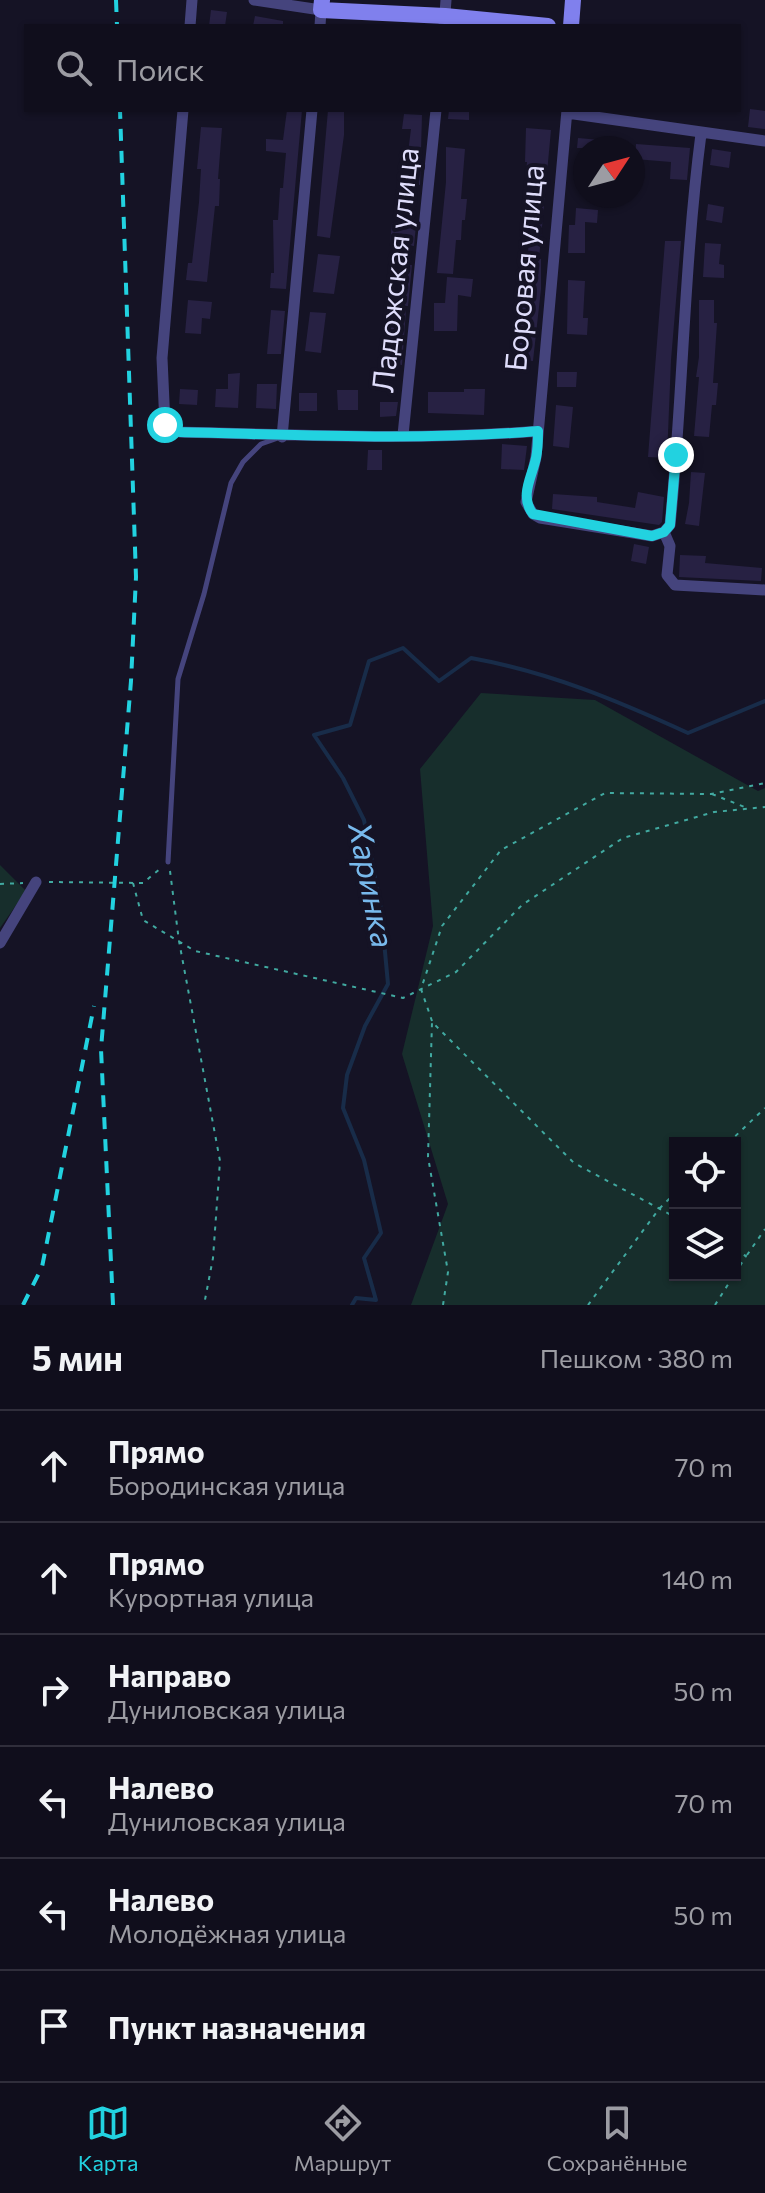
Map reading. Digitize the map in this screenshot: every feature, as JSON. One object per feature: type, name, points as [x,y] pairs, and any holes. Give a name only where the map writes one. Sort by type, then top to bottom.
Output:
[{"type":"street","points":[[190,24],[192,0]]},
{"type":"street","points":[[254,0],[321,12],[445,14],[531,24]]},
{"type":"street","points":[[571,24],[573,0]]},
{"type":"street","points":[[183,112],[162,358],[165,425],[180,432],[282,437],[488,435],[538,431]]},
{"type":"street","points":[[282,437],[312,112]]},
{"type":"street","name":"Ладожская улица","points":[[403,435],[436,112]]},
{"type":"street","points":[[567,112],[765,141]]},
{"type":"street","name":"Боровая улица","points":[[567,112],[536,457],[526,502],[533,514],[551,520],[652,536],[664,532]]},
{"type":"street","points":[[701,134],[692,205],[670,525],[664,532],[670,546],[667,575],[675,585],[765,590]]},
{"type":"street","points":[[0,943],[36,882]]},
{"type":"lane","points":[[168,862],[178,679],[204,594],[225,503],[231,483],[243,462],[261,444],[282,437]]},
{"type":"path","points":[[443,1305],[448,1272],[428,1157],[432,1022],[421,989],[442,926],[501,850],[605,793],[711,794],[765,783]]},
{"type":"path","points":[[711,794],[748,809]]},
{"type":"path","points":[[133,883],[143,920],[195,951],[403,998],[456,972],[522,905],[623,838],[714,812],[765,807]]},
{"type":"path","points":[[0,884],[143,883],[168,862]]},
{"type":"path","points":[[168,862],[179,941],[220,1161],[213,1258],[204,1305]]},
{"type":"path","points":[[432,1022],[574,1163],[669,1214]]},
{"type":"path","points":[[734,1137],[765,1108]]},
{"type":"path","points":[[588,1305],[669,1199]]},
{"type":"path","points":[[741,1264],[765,1229]]},
{"type":"path","points":[[741,1253],[746,1256]]},
{"type":"path","points":[[715,1305],[730,1281]]},
{"type":"green space","points":[[481,693],[595,700],[758,791],[765,788],[765,1305],[411,1305],[448,1204],[402,1054],[433,926],[420,769]]},
{"type":"green space","points":[[0,865],[26,891],[0,928]]},
{"type":"building","points":[[211,10],[227,12],[225,24],[209,24]]},
{"type":"building","points":[[255,16],[283,21],[283,24],[253,24]]},
{"type":"building","points":[[750,109],[765,111],[765,129],[748,127]]},
{"type":"building","points":[[287,112],[302,112],[286,289],[270,288],[271,273],[274,273],[273,220],[278,220],[286,153],[266,151],[266,139],[283,140]]},
{"type":"building","points":[[328,112],[344,112],[344,135],[330,238],[317,236]]},
{"type":"building","points":[[449,112],[469,112],[469,120],[448,119]]},
{"type":"building","points":[[404,114],[422,115],[420,185],[404,184],[411,129],[402,129]]},
{"type":"building","points":[[201,127],[222,128],[219,206],[215,206],[207,282],[186,280],[188,263],[192,263],[199,202],[201,169],[197,169]]},
{"type":"building","points":[[526,128],[551,130],[533,361],[513,359],[518,311],[514,310],[516,295],[525,296],[530,224],[529,199],[524,198]]},
{"type":"building","points":[[645,145],[690,148],[687,180],[670,179],[671,162],[645,160]]},
{"type":"building","points":[[446,147],[465,149],[461,199],[467,199],[465,220],[462,220],[461,240],[456,240],[453,274],[437,273],[446,182]]},
{"type":"building","points":[[712,149],[731,152],[729,168],[710,165]]},
{"type":"building","points":[[708,204],[724,207],[722,223],[706,220]]},
{"type":"building","points":[[576,208],[598,210],[597,223],[585,222],[585,253],[568,253],[569,225],[575,225]]},
{"type":"building","points":[[392,223],[416,225],[414,246],[390,243]]},
{"type":"building","points":[[665,241],[681,241],[667,458],[648,457]]},
{"type":"building","points":[[705,243],[721,244],[719,264],[724,265],[724,278],[703,277]]},
{"type":"building","points":[[318,254],[340,256],[334,294],[313,292]]},
{"type":"building","points":[[400,264],[412,265],[408,306],[397,306]]},
{"type":"building","points":[[447,277],[473,279],[471,297],[458,295],[457,331],[434,331],[434,303],[445,303]]},
{"type":"building","points":[[568,280],[585,281],[583,318],[588,318],[587,335],[567,334]]},
{"type":"building","points":[[188,300],[212,302],[210,319],[202,318],[201,334],[185,333]]},
{"type":"building","points":[[699,300],[714,300],[714,323],[717,323],[713,383],[718,383],[709,437],[694,436],[699,377],[696,377]]},
{"type":"building","points":[[271,310],[285,311],[281,354],[267,354]]},
{"type":"building","points":[[388,310],[406,310],[402,365],[383,364],[384,345],[388,345]]},
{"type":"building","points":[[310,312],[326,313],[321,353],[305,351]]},
{"type":"building","points":[[557,372],[577,372],[576,387],[557,387]]},
{"type":"building","points":[[240,373],[238,408],[215,407],[216,389],[228,389],[228,374]]},
{"type":"building","points":[[257,384],[277,384],[276,409],[256,408]]},
{"type":"building","points":[[180,389],[198,390],[197,405],[179,404]]},
{"type":"building","points":[[464,389],[485,389],[484,415],[428,413],[428,392],[464,392]]},
{"type":"building","points":[[337,390],[358,390],[358,410],[338,410]]},
{"type":"building","points":[[299,393],[317,393],[317,411],[299,411]]},
{"type":"building","points":[[380,402],[398,402],[396,416],[380,417]]},
{"type":"building","points":[[556,405],[573,407],[569,448],[553,446]]},
{"type":"building","points":[[502,444],[527,446],[524,470],[501,469]]},
{"type":"building","points":[[368,450],[382,450],[382,470],[367,470]]},
{"type":"building","points":[[691,472],[705,473],[699,526],[685,524]]},
{"type":"building","points":[[638,492],[664,497],[662,522],[659,525],[552,509],[553,494],[597,497],[597,502],[635,508]]},
{"type":"building","points":[[634,544],[649,547],[646,564],[631,561]]},
{"type":"building","points":[[680,555],[706,556],[705,563],[762,568],[761,581],[679,577]]},
{"type":"waterway","name":"Харинка","points":[[352,1305],[356,1298],[376,1300],[364,1258],[381,1233],[364,1160],[343,1108],[347,1075],[365,1026],[388,984],[381,909],[364,820],[343,778],[314,735],[350,725],[369,661],[403,648],[439,681],[471,658],[500,664],[582,688],[688,733],[765,701]]},
{"type":"railway","points":[[116,0],[117,24]]},
{"type":"railway","points":[[113,1305],[101,1049],[131,681],[136,577],[120,112]]},
{"type":"railway","points":[[23,1305],[42,1267],[94,1006]]},
{"type":"route","points":[[165,425],[180,432],[282,437],[488,435],[538,431],[536,457],[526,492],[526,502],[533,514],[540,518],[652,536],[664,532],[670,525],[676,455]]}]
